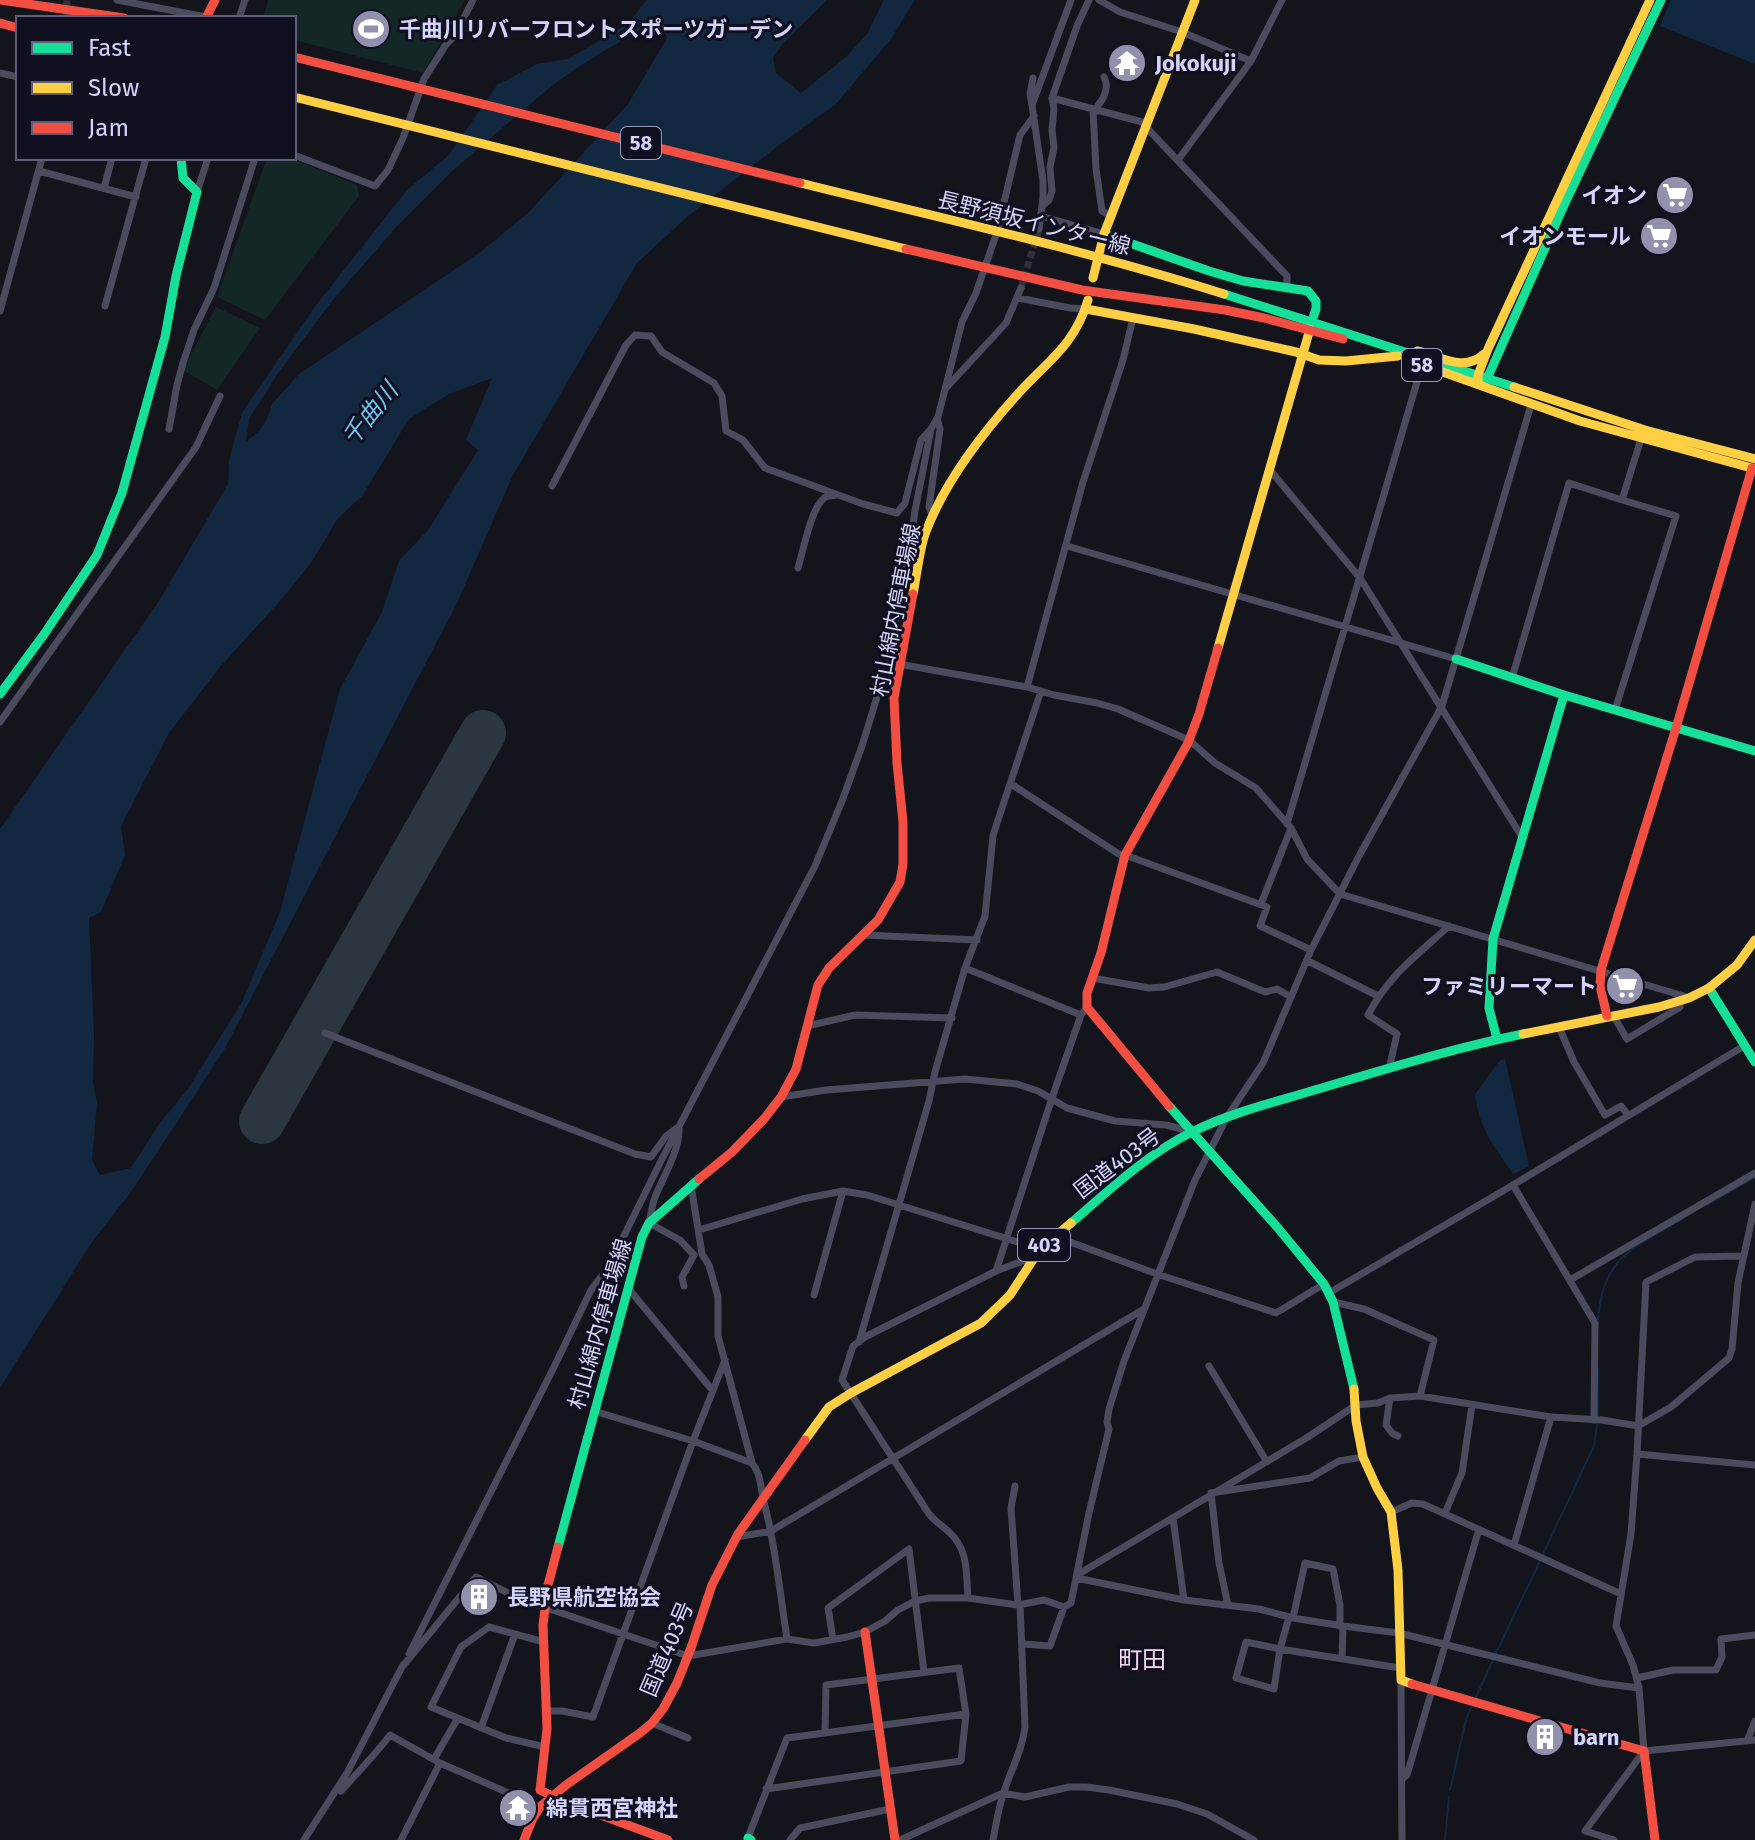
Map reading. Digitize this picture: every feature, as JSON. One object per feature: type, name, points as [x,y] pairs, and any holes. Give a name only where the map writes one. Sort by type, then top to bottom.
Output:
[{"type":"main road","points":[[0,0],[110,16]]},
{"type":"main road","points":[[1093,278],[1104,234],[1195,0]]},
{"type":"main road","points":[[1481,380],[1488,349],[1650,0]]},
{"type":"main road","points":[[1481,380],[1661,0]]},
{"type":"main road","name":"長野須坂インター線","points":[[296,57],[1170,277],[1481,380],[1754,465]]},
{"type":"main road","name":"長野須坂インター線","points":[[296,97],[1082,290],[1311,325]]},
{"type":"main road","points":[[0,694],[97,555],[122,493],[165,337],[176,276],[197,192],[183,181],[181,160]]},
{"type":"main road","points":[[1104,234],[1243,281],[1304,289],[1313,293],[1317,306],[1199,714],[1189,740],[1125,856],[1084,1011],[1278,1228],[1329,1293],[1356,1405],[1363,1457],[1391,1512],[1398,1570],[1401,1680],[1644,1751],[1655,1840]]},
{"type":"main road","points":[[1087,305],[1133,318],[1296,352],[1321,361],[1423,352],[1467,364],[1479,360],[1488,349]]},
{"type":"main road","name":"村山綿内停車場線","points":[[540,1790],[547,1711],[544,1608],[548,1585],[642,1237],[649,1223],[732,1152],[781,1097],[796,1069],[818,985],[829,968],[864,935],[900,882],[903,822],[894,698],[924,537],[932,515],[961,466],[1016,396],[1071,342],[1087,305]]},
{"type":"main road","name":"長野須坂インター線","points":[[1396,352],[1422,365],[1481,380],[1531,405],[1641,439],[1754,465]]},
{"type":"main road","points":[[1610,1016],[1600,986],[1601,970],[1754,465]]},
{"type":"main road","points":[[1456,659],[1564,695],[1755,751]]},
{"type":"main road","points":[[1497,1039],[1489,1008],[1493,939],[1564,695]]},
{"type":"main road","name":"国道403号","points":[[524,1840],[540,1807],[652,1723],[663,1709],[688,1656],[712,1585],[737,1537],[829,1407],[981,1323],[1010,1295],[1036,1253],[1122,1179],[1165,1147],[1227,1117],[1445,1051],[1685,999],[1709,988],[1737,965],[1755,940]]},
{"type":"main road","points":[[1709,988],[1755,1062]]},
{"type":"main road","points":[[865,1632],[890,1809],[898,1840]]},
{"type":"main road","points":[[540,1790],[648,1836],[668,1840]]},
{"type":"street","points":[[118,0],[196,16]]},
{"type":"street","points":[[296,156],[375,186],[388,170],[403,138],[424,79],[455,35],[473,0]]},
{"type":"street","points":[[1032,105],[1071,0]]},
{"type":"street","points":[[1042,206],[1049,200],[1052,191],[1052,98],[1089,0]]},
{"type":"street","points":[[1099,0],[1120,12],[1182,32],[1251,61]]},
{"type":"street","points":[[1178,160],[1251,61],[1282,0]]},
{"type":"street","points":[[1104,77],[1107,86],[1095,110],[1096,169],[1102,211],[1112,217]]},
{"type":"street","points":[[1033,78],[1030,94],[1043,181],[1039,229]]},
{"type":"street","points":[[1052,98],[1146,124],[1287,276],[1287,287]]},
{"type":"street","points":[[552,486],[626,345],[635,335],[651,336],[662,352],[714,383],[722,396],[726,431],[743,440],[765,468],[863,504],[897,513],[905,503],[921,440],[937,419],[962,322],[976,293],[980,267],[1020,135],[1034,116]]},
{"type":"street","points":[[0,311],[42,160]]},
{"type":"street","points":[[104,188],[111,160]]},
{"type":"street","points":[[105,306],[145,160]]},
{"type":"street","points":[[197,192],[207,160]]},
{"type":"street","points":[[169,429],[183,363],[194,330],[214,288],[254,160]]},
{"type":"street","points":[[39,171],[136,197]]},
{"type":"street","points":[[1041,216],[1104,234]]},
{"type":"street","points":[[0,276],[9,279]]},
{"type":"street","points":[[945,389],[1006,323],[1021,288]]},
{"type":"street","points":[[1018,298],[1070,308],[1087,305]]},
{"type":"street","points":[[1027,687],[1083,482],[1123,360],[1133,318]]},
{"type":"street","points":[[1261,904],[1289,826],[1422,365]]},
{"type":"street","points":[[0,722],[196,447],[220,396]]},
{"type":"street","points":[[402,1667],[476,1577],[544,1608],[688,1656],[787,1639],[814,1643],[865,1632],[898,1610],[929,1598],[968,1598],[1019,1605],[1044,1600],[1064,1607],[1069,1605],[1109,1429],[1109,1409],[1157,1274],[1209,1152],[1227,1117],[1263,1063],[1311,950],[1442,706],[1531,405]]},
{"type":"street","points":[[932,515],[929,507],[940,429],[937,419]]},
{"type":"street","points":[[304,1840],[337,1790],[402,1667],[591,1290],[608,1268],[815,866],[857,760],[885,671],[931,429]]},
{"type":"street","points":[[1622,500],[1641,439]]},
{"type":"street","points":[[1270,470],[1360,578],[1522,837]]},
{"type":"street","points":[[1512,678],[1569,483],[1676,516],[1615,710]]},
{"type":"street","points":[[798,568],[810,526],[823,499],[830,495],[842,495]]},
{"type":"street","points":[[1067,546],[1456,659]]},
{"type":"street","points":[[899,664],[1027,687],[1118,709],[1189,740],[1215,763],[1256,788],[1289,826],[1307,859],[1340,894],[1601,970],[1685,999],[1680,1007],[1627,1039],[1610,1016]]},
{"type":"street","points":[[859,1342],[965,968],[985,916],[993,836],[1041,691]]},
{"type":"street","points":[[1011,784],[1125,856],[1267,907],[1260,926],[1311,950]]},
{"type":"street","points":[[1389,1069],[1397,1034],[1368,1015],[1378,996],[1404,966],[1449,926]]},
{"type":"street","points":[[864,935],[977,940]]},
{"type":"street","points":[[1308,961],[1378,996]]},
{"type":"street","points":[[965,968],[1084,1011],[1052,1098],[996,1271]]},
{"type":"street","points":[[1092,978],[1149,988],[1164,987],[1217,972],[1265,992],[1277,989],[1291,997]]},
{"type":"street","points":[[807,1026],[855,1015],[952,1018]]},
{"type":"street","points":[[1559,1027],[1574,1062],[1605,1115],[1621,1106],[1628,1115]]},
{"type":"street","points":[[325,1033],[635,1154],[651,1157],[666,1136],[679,1127]]},
{"type":"street","points":[[1054,1236],[1276,1313],[1329,1293],[1744,1046]]},
{"type":"street","points":[[781,1097],[826,1090],[965,1079],[1017,1084],[1052,1098],[1067,1108],[1102,1118],[1166,1125],[1191,1132]]},
{"type":"street","points":[[679,1127],[679,1136],[649,1223],[680,1240],[694,1255],[682,1277],[684,1286]]},
{"type":"street","points":[[1570,1280],[1755,1173]]},
{"type":"street","points":[[691,1185],[702,1254],[709,1265],[718,1297],[718,1336],[752,1463],[761,1480],[787,1639]]},
{"type":"street","points":[[1513,1185],[1595,1323],[1594,1420]]},
{"type":"street","points":[[814,1295],[843,1191]]},
{"type":"street","points":[[699,1230],[773,1206],[843,1191],[867,1195],[1007,1239],[1036,1253]]},
{"type":"street","points":[[1077,1576],[1356,1405],[1420,1396],[1551,1417],[1638,1426],[1671,1407],[1729,1358],[1738,1283],[1755,1204]]},
{"type":"street","points":[[968,1598],[963,1548],[948,1530],[937,1524],[842,1380],[853,1346],[859,1342],[1036,1253]]},
{"type":"street","points":[[1614,1840],[1585,1831],[1644,1751],[1637,1678],[1616,1626],[1631,1534],[1646,1282],[1695,1257],[1743,1256]]},
{"type":"street","points":[[628,1288],[713,1391]]},
{"type":"street","points":[[1329,1293],[1434,1340],[1420,1396]]},
{"type":"street","points":[[737,1537],[771,1531],[1144,1309]]},
{"type":"street","points":[[547,1711],[593,1717],[725,1360]]},
{"type":"street","points":[[1209,1366],[1267,1462]]},
{"type":"street","points":[[1390,1398],[1386,1425],[1398,1436]]},
{"type":"street","points":[[1445,1513],[1462,1473],[1472,1405]]},
{"type":"street","points":[[594,1411],[693,1441],[752,1463]]},
{"type":"street","points":[[1514,1545],[1551,1417]]},
{"type":"street","points":[[1637,1454],[1755,1465]]},
{"type":"street","points":[[1211,1493],[1310,1478],[1339,1461],[1363,1457]]},
{"type":"street","points":[[993,1840],[1003,1793],[1023,1742],[1025,1727],[1023,1644],[1011,1508],[1015,1486]]},
{"type":"street","points":[[1211,1493],[1219,1563],[1228,1605]]},
{"type":"street","points":[[1391,1512],[1418,1502],[1621,1594]]},
{"type":"street","points":[[1173,1518],[1184,1600]]},
{"type":"street","points":[[1402,1779],[1407,1775],[1479,1529]]},
{"type":"street","points":[[833,1639],[828,1608],[909,1549],[924,1672]]},
{"type":"street","points":[[1342,1659],[1340,1605],[1333,1569],[1305,1563],[1280,1649],[1274,1689],[1236,1678],[1246,1642],[1280,1649],[1342,1659],[1400,1668]]},
{"type":"street","points":[[1077,1576],[1184,1600],[1259,1609],[1342,1626],[1399,1633],[1600,1683],[1639,1688]]},
{"type":"street","points":[[1023,1644],[1050,1646],[1064,1607]]},
{"type":"street","points":[[544,1642],[489,1627],[461,1647],[431,1707],[506,1738],[545,1747]]},
{"type":"street","points":[[481,1728],[515,1634]]},
{"type":"street","points":[[1637,1678],[1673,1670],[1716,1670],[1722,1657],[1721,1639],[1755,1635]]},
{"type":"street","points":[[766,1789],[961,1761],[966,1714],[959,1668],[826,1685],[825,1733]]},
{"type":"street","points":[[1401,1680],[1402,1840]]},
{"type":"street","points":[[749,1839],[787,1738],[966,1714]]},
{"type":"street","points":[[401,1840],[458,1718]]},
{"type":"street","points":[[1644,1751],[1751,1740],[1755,1721]]},
{"type":"street","points":[[652,1723],[688,1738]]},
{"type":"street","points":[[337,1790],[341,1791],[376,1756],[390,1735],[437,1761],[536,1805]]},
{"type":"street","points":[[898,1840],[1003,1793],[1025,1797],[1069,1787],[1109,1790],[1177,1804],[1207,1814],[1254,1840]]},
{"type":"street","points":[[533,1818],[540,1790]]},
{"type":"street","points":[[790,1840],[800,1828],[890,1809]]},
{"type":"green space","name":"千曲川リバーフロントスポーツガーデン","points":[[268,0],[465,0],[423,73],[296,41],[296,16],[264,16]]},
{"type":"green space","points":[[266,160],[295,160],[357,185],[359,196],[265,320],[217,297]]},
{"type":"green space","points":[[216,307],[260,328],[217,390],[183,370]]},
{"type":"water","name":"千曲川","points":[[647,0],[827,0],[783,43],[773,58],[776,73],[801,93],[846,57],[867,34],[884,0],[915,0],[890,40],[835,105],[687,217],[637,263],[512,477],[457,603],[224,1050],[131,1192],[92,1242],[0,1388],[0,829],[159,601],[228,484],[229,460],[242,413],[316,305],[407,190],[449,155],[497,85],[537,64],[568,59],[627,24]],"holes":[[[648,28],[664,30],[667,38],[628,104],[528,213],[482,251],[299,374],[272,404],[260,430],[246,442],[249,419],[278,373],[332,301],[397,226],[451,172],[555,83],[595,56]],[[492,378],[466,440],[478,450],[428,530],[399,561],[382,612],[340,689],[280,912],[242,1002],[188,1089],[159,1124],[131,1168],[100,1175],[92,1160],[97,1103],[93,1083],[89,918],[101,912],[125,855],[121,826],[169,733],[219,668],[311,563],[338,518],[362,496],[409,419],[449,394]]]},
{"type":"water","points":[[1671,0],[1755,0],[1755,64],[1660,26]]},
{"type":"water","points":[[1505,1059],[1529,1166],[1513,1174],[1484,1127],[1475,1094],[1500,1060]]},
{"type":"waterway","points":[[1707,1205],[1755,1177]]},
{"type":"waterway","points":[[1598,1323],[1600,1301],[1613,1269],[1635,1247],[1684,1218]]},
{"type":"waterway","points":[[1598,1369],[1598,1416]]},
{"type":"waterway","points":[[1543,1554],[1594,1446],[1597,1424]]},
{"type":"waterway","points":[[1496,1653],[1540,1561]]},
{"type":"waterway","points":[[1475,1699],[1493,1660]]},
{"type":"waterway","points":[[1450,1790],[1471,1707]]},
{"type":"waterway","points":[[1445,1840],[1449,1797]]},
{"type":"runway","points":[[262,1121],[483,733]]},
{"type":"tunnel","points":[[66,16],[67,0]]},
{"type":"tunnel","points":[[1021,288],[1039,229]]},
{"type":"traffic: fast","points":[[1484,381],[1661,0]]},
{"type":"traffic: fast","points":[[0,694],[97,555],[122,493],[165,337],[176,276],[197,192],[183,178],[181,160]]},
{"type":"traffic: fast","points":[[1104,234],[1243,281],[1308,291],[1316,301],[1312,321]]},
{"type":"traffic: fast","points":[[1224,294],[1514,387]]},
{"type":"traffic: fast","points":[[1456,659],[1564,695],[1755,751]]},
{"type":"traffic: fast","points":[[1497,1039],[1489,1008],[1493,939],[1564,695]]},
{"type":"traffic: fast","points":[[1709,988],[1755,1062]]},
{"type":"traffic: fast","points":[[1071,1223],[1144,1162],[1175,1141],[1207,1125],[1395,1066],[1523,1034]]},
{"type":"traffic: fast","points":[[1169,1106],[1324,1284],[1333,1302],[1354,1389]]},
{"type":"traffic: fast","points":[[558,1547],[642,1237],[649,1223],[699,1179]]},
{"type":"traffic: slow","points":[[1093,278],[1104,234],[1195,0]]},
{"type":"traffic: slow","points":[[1478,382],[1488,349],[1650,0]]},
{"type":"traffic: slow","points":[[296,97],[906,249]]},
{"type":"traffic: slow","points":[[800,183],[1066,249],[1224,294]]},
{"type":"traffic: slow","points":[[913,594],[925,534],[953,478],[1003,411],[1067,342],[1088,300]]},
{"type":"traffic: slow","points":[[1086,309],[1194,329],[1319,360],[1398,356]]},
{"type":"traffic: slow","points":[[1218,648],[1310,329]]},
{"type":"traffic: slow","points":[[1417,351],[1460,363],[1476,360],[1484,354]]},
{"type":"traffic: slow","points":[[1412,361],[1580,421],[1755,469]]},
{"type":"traffic: slow","points":[[1514,387],[1645,430],[1755,459]]},
{"type":"traffic: slow","points":[[1523,1034],[1659,1007],[1689,998],[1709,988],[1737,965],[1755,940]]},
{"type":"traffic: slow","points":[[805,1440],[829,1407],[981,1323],[1010,1295],[1040,1249],[1071,1223]]},
{"type":"traffic: slow","points":[[1354,1389],[1363,1457],[1391,1512],[1398,1570],[1401,1680],[1412,1684]]},
{"type":"traffic: jam","points":[[0,0],[110,16]]},
{"type":"traffic: jam","points":[[207,16],[215,0]]},
{"type":"traffic: jam","points":[[0,23],[16,27]]},
{"type":"traffic: jam","points":[[296,57],[800,183]]},
{"type":"traffic: jam","points":[[906,249],[1082,290],[1225,310],[1343,339]]},
{"type":"traffic: jam","points":[[1607,1016],[1600,986],[1601,970],[1752,468]]},
{"type":"traffic: jam","points":[[699,1179],[732,1152],[781,1097],[796,1069],[818,985],[829,968],[878,920],[900,882],[903,822],[894,698],[913,594]]},
{"type":"traffic: jam","points":[[1169,1106],[1087,1007],[1087,993],[1101,953],[1125,855],[1188,743],[1218,648]]},
{"type":"traffic: jam","points":[[524,1840],[540,1807],[640,1733],[663,1709],[691,1648],[712,1585],[738,1534],[805,1440]]},
{"type":"traffic: jam","points":[[558,1547],[548,1585],[543,1625],[547,1729],[540,1790],[668,1840]]},
{"type":"traffic: jam","points":[[865,1632],[895,1840]]},
{"type":"traffic: jam","points":[[1412,1684],[1644,1751],[1655,1840]]},
{"type":"place","name":"千曲川リバーフロントスポーツガーデン","points":[[371,29]]},
{"type":"place","name":"Jokokuji","points":[[1127,63]]},
{"type":"place","name":"イオン","points":[[1675,195]]},
{"type":"place","name":"イオンモール","points":[[1659,236]]},
{"type":"place","name":"ファミリーマート","points":[[1625,986]]},
{"type":"place","name":"長野県航空協会","points":[[479,1597]]},
{"type":"place","name":"barn","points":[[1545,1737]]},
{"type":"place","name":"綿貫西宮神社","points":[[518,1808]]},
{"type":"district","name":"町田","points":[[1142,1660]]}]
